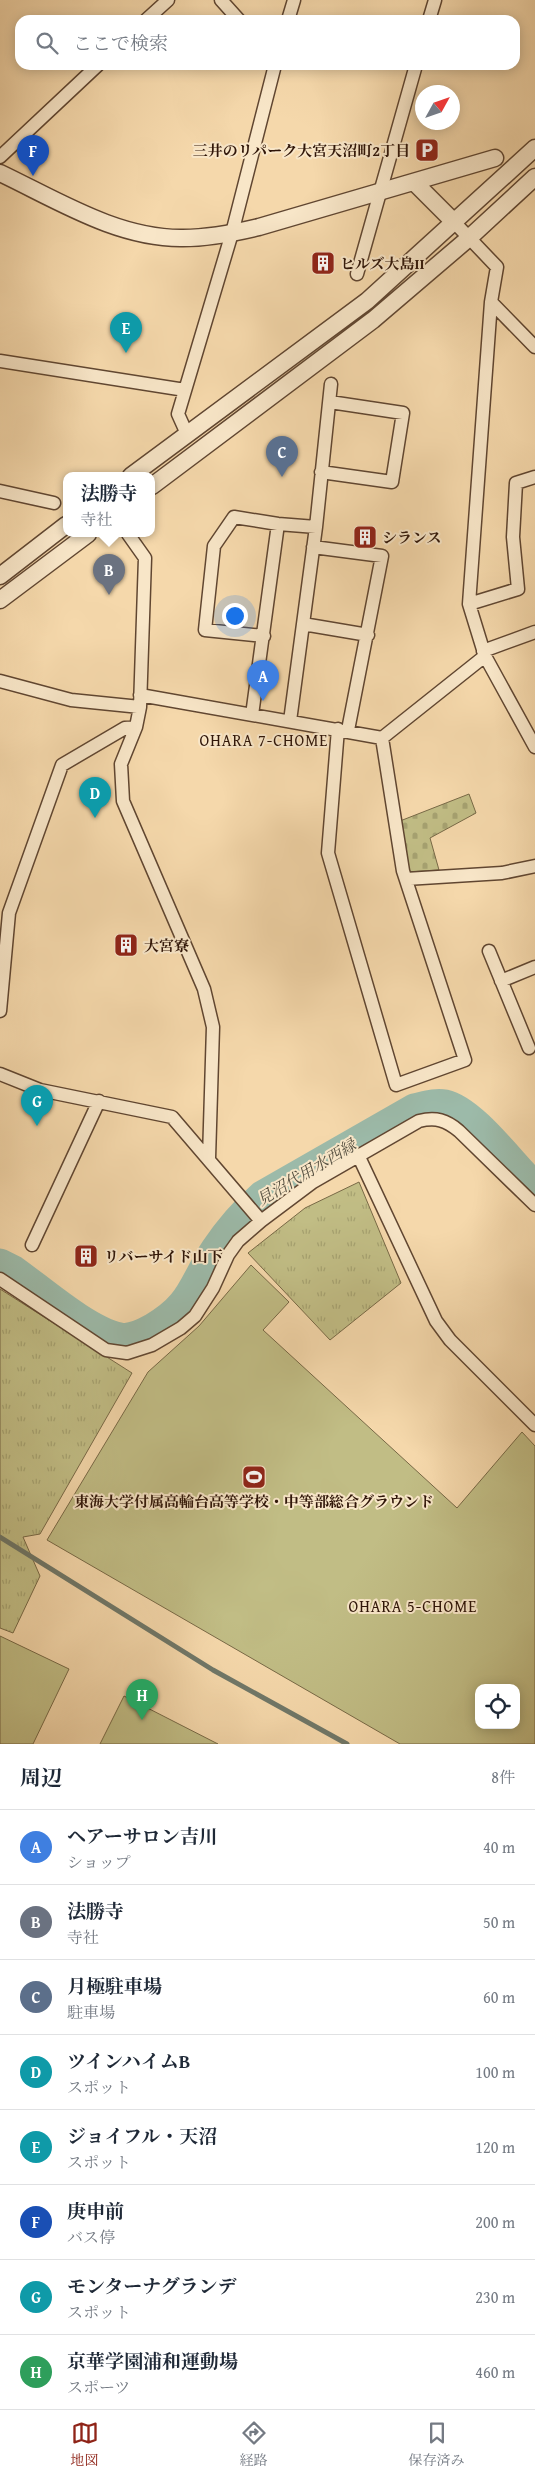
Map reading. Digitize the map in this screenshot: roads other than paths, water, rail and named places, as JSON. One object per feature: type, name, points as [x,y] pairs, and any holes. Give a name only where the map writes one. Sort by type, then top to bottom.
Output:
[{"type":"street","points":[[152,15],[168,0]]},
{"type":"street","points":[[221,0],[234,15]]},
{"type":"street","points":[[290,15],[294,0]]},
{"type":"street","points":[[430,15],[435,0]]},
{"type":"street","points":[[0,157],[93,70]]},
{"type":"street","points":[[187,434],[178,414],[232,233],[275,70]]},
{"type":"street","points":[[357,274],[415,70]]},
{"type":"street","points":[[135,472],[367,301],[535,148]]},
{"type":"street","points":[[0,173],[76,210],[128,230],[182,238],[232,233],[495,158]]},
{"type":"street","points":[[155,484],[373,320],[469,238],[535,177]]},
{"type":"street","points":[[414,182],[497,267],[491,302],[469,604],[484,653],[535,747]]},
{"type":"street","points":[[491,302],[535,347]]},
{"type":"street","points":[[0,360],[185,390]]},
{"type":"street","points":[[290,721],[316,527],[331,384]]},
{"type":"street","points":[[321,472],[392,482],[403,413],[330,402]]},
{"type":"street","points":[[469,604],[518,589],[514,536],[516,483],[535,477]]},
{"type":"street","points":[[0,491],[54,503]]},
{"type":"street","points":[[264,636],[205,630],[214,546],[234,517],[278,524],[316,527]]},
{"type":"street","points":[[252,715],[278,524]]},
{"type":"street","points":[[0,576],[63,527]]},
{"type":"street","points":[[0,600],[84,537]]},
{"type":"street","points":[[130,537],[145,558],[140,701],[136,727],[121,764],[122,801],[204,989],[213,1027],[209,1158]]},
{"type":"street","points":[[313,547],[382,556],[368,635],[343,730],[328,853],[396,1085],[465,1060],[406,879],[382,738]]},
{"type":"street","points":[[303,624],[368,635]]},
{"type":"street","points":[[382,738],[484,653],[535,632]]},
{"type":"street","points":[[0,680],[71,700],[140,701],[252,715],[382,738]]},
{"type":"street","points":[[0,1011],[5,908],[62,765],[125,728],[136,727]]},
{"type":"street","points":[[406,879],[502,873],[535,866]]},
{"type":"street","points":[[489,951],[529,1048]]},
{"type":"street","points":[[501,981],[535,967]]},
{"type":"street","points":[[0,1074],[40,1090],[172,1118],[209,1158],[261,1221]]},
{"type":"street","points":[[32,1245],[99,1101]]},
{"type":"street","points":[[0,1279],[106,1350],[116,1352],[133,1351],[152,1345],[167,1337],[195,1316],[213,1288],[228,1255],[238,1241],[261,1221],[313,1182],[419,1121],[434,1118],[450,1123],[532,1202]]},
{"type":"street","points":[[359,1156],[436,1321],[450,1340],[535,1425]]},
{"type":"waterway","name":"見沼代用水西縁","points":[[0,1263],[14,1270],[94,1327],[120,1337],[128,1337],[145,1332],[176,1311],[184,1302],[220,1241],[237,1220],[262,1195],[414,1108],[433,1104],[445,1104],[456,1108],[468,1116],[535,1186]]},
{"type":"waterway","points":[[0,1537],[213,1670],[347,1744]]},
{"type":"place","name":"三井のリパーク大宮天沼町2丁目","points":[[427,150]]},
{"type":"place","name":"庚申前","points":[[33,176]]},
{"type":"place","name":"ヒルズ大島Ⅱ","points":[[323,263]]},
{"type":"place","name":"ジョイフル・天沼","points":[[126,353]]},
{"type":"place","name":"月極駐車場","points":[[282,477]]},
{"type":"place","name":"シランス","points":[[365,537]]},
{"type":"place","name":"法勝寺","points":[[109,595]]},
{"type":"place","name":"ヘアーサロン吉川","points":[[263,701]]},
{"type":"place","name":"ツインハイムB","points":[[95,818]]},
{"type":"place","name":"大宮寮","points":[[126,945]]},
{"type":"place","name":"モンターナグランデ","points":[[37,1126]]},
{"type":"place","name":"リバーサイド山下","points":[[86,1256]]},
{"type":"place","name":"東海大学付属高輪台高等学校・中等部総合グラウンド","points":[[254,1477]]},
{"type":"place","name":"京華学園浦和運動場","points":[[142,1720]]},
{"type":"district","name":"OHARA 7-CHOME","points":[[264,740]]},
{"type":"district","name":"OHARA 5-CHOME","points":[[413,1606]]}]
